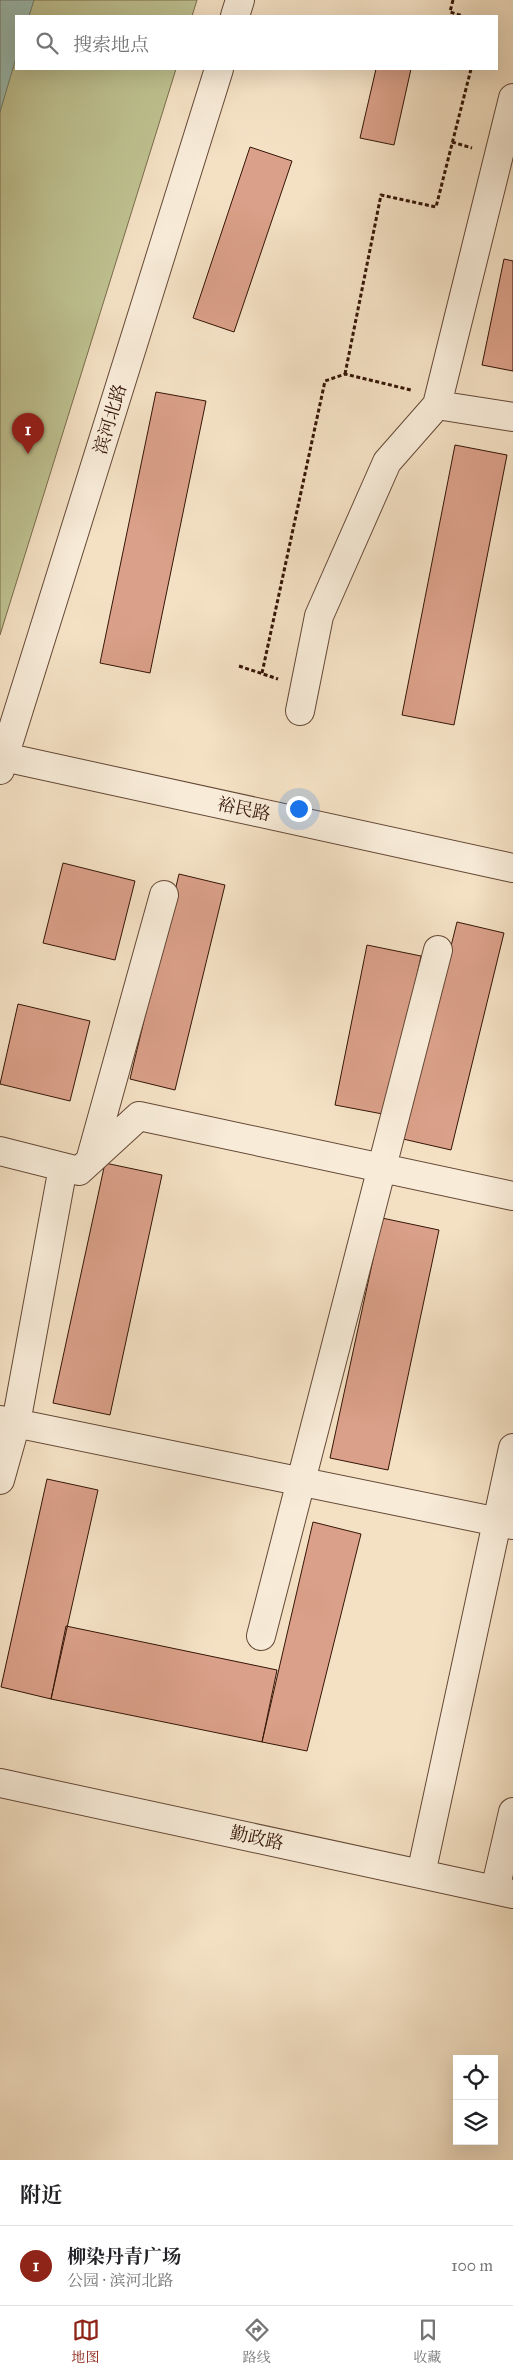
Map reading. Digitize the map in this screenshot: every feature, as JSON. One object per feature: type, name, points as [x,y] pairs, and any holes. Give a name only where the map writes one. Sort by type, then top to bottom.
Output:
[{"type":"street","points":[[235,15],[240,0]]},
{"type":"street","name":"滨河北路","points":[[2,763],[219,70]]},
{"type":"street","points":[[302,700],[319,616],[387,462],[438,401],[513,98]]},
{"type":"street","points":[[438,401],[513,417]]},
{"type":"street","name":"裕民路","points":[[2,763],[513,868]]},
{"type":"street","points":[[90,1161],[164,895]]},
{"type":"street","points":[[261,1636],[438,950]]},
{"type":"street","points":[[0,1151],[79,1171],[139,1116],[513,1196]]},
{"type":"street","points":[[0,1480],[8,1421],[63,1167]]},
{"type":"street","points":[[8,1421],[505,1523]]},
{"type":"street","points":[[421,1874],[505,1523],[513,1448]]},
{"type":"street","name":"勤政路","points":[[0,1783],[504,1892]]},
{"type":"street","points":[[504,1892],[513,1812]]},
{"type":"path","points":[[454,0],[450,12],[460,15]]},
{"type":"path","points":[[346,374],[381,195],[436,207],[471,70]]},
{"type":"path","points":[[262,673],[325,381],[346,374],[438,401]]},
{"type":"path","points":[[239,666],[262,673],[302,700]]},
{"type":"green space","points":[[24,0],[197,0],[192,15],[20,15]]},
{"type":"green space","points":[[15,33],[15,70],[176,70],[0,635],[0,87]]},
{"type":"water","points":[[0,0],[34,0],[29,15],[15,15],[15,61],[0,112]]},
{"type":"building","points":[[376,70],[411,70],[394,145],[360,138]]},
{"type":"building","points":[[250,147],[292,161],[234,332],[193,318]]},
{"type":"building","points":[[504,259],[513,261],[513,371],[482,365]]},
{"type":"building","points":[[156,392],[206,401],[150,673],[100,663]]},
{"type":"building","points":[[455,445],[507,455],[454,725],[402,715]]},
{"type":"building","points":[[63,863],[135,881],[115,960],[43,943]]},
{"type":"building","points":[[179,874],[225,885],[175,1090],[130,1079]]},
{"type":"building","points":[[457,922],[504,933],[451,1150],[403,1139]]},
{"type":"building","points":[[367,945],[421,956],[388,1115],[335,1105]]},
{"type":"building","points":[[18,1004],[90,1021],[70,1101],[0,1084]]},
{"type":"building","points":[[105,1163],[162,1175],[110,1415],[53,1403]]},
{"type":"building","points":[[382,1218],[439,1230],[388,1470],[330,1458]]},
{"type":"building","points":[[47,1479],[98,1490],[51,1699],[1,1687]]},
{"type":"building","points":[[313,1522],[361,1534],[307,1751],[262,1742]]},
{"type":"building","points":[[66,1626],[277,1670],[262,1742],[51,1699]]},
{"type":"place","name":"柳染丹青广场","points":[[28,454]]}]
